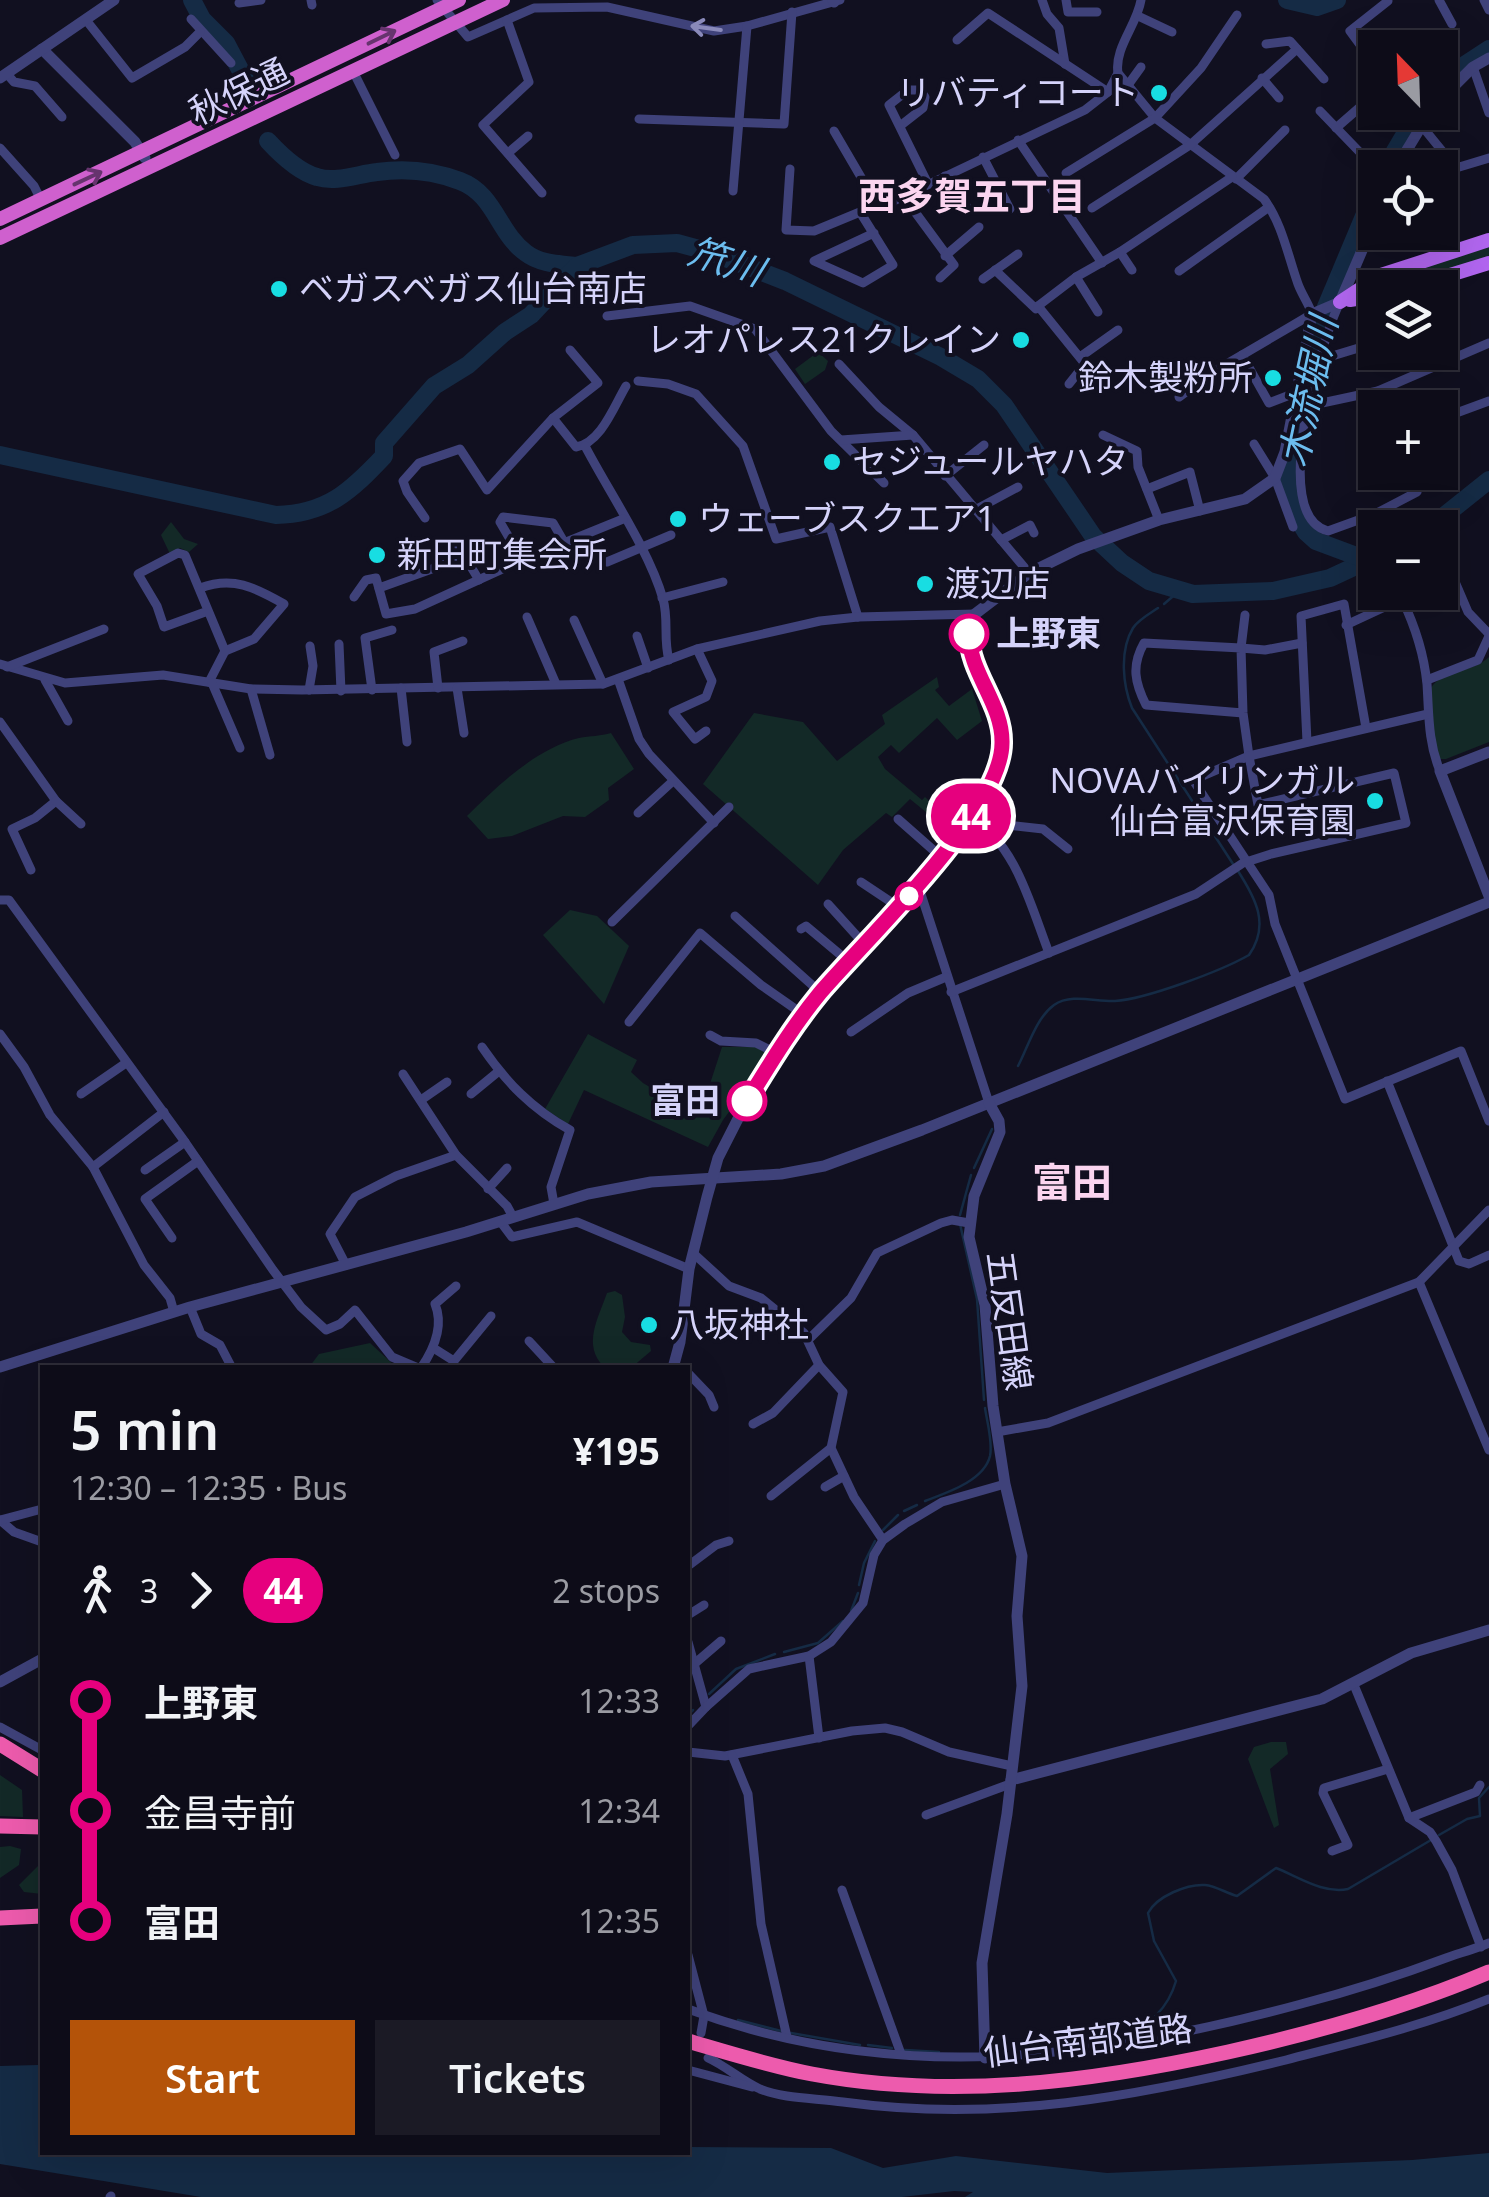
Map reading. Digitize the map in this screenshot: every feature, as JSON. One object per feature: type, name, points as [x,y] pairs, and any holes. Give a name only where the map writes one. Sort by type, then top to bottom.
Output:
[{"type":"highway","name":"秋保通","points":[[0,238],[502,0]]},
{"type":"highway","name":"秋保通","points":[[0,219],[447,2]]},
{"type":"highway","points":[[0,1744],[40,1769]]},
{"type":"highway","points":[[0,1826],[40,1828]]},
{"type":"highway","points":[[0,1918],[40,1916]]},
{"type":"highway","name":"仙台南部道路","points":[[694,2037],[752,2060],[873,2082],[1000,2086],[1075,2080],[1290,2038],[1379,2014],[1489,1972]]},
{"type":"main road","points":[[1336,304],[1382,275],[1489,240]]},
{"type":"main road","points":[[1458,273],[1489,264]]},
{"type":"main road","points":[[1336,304],[1358,299]]},
{"type":"street","points":[[62,117],[35,86],[3,76],[114,0]]},
{"type":"street","points":[[239,3],[261,0]]},
{"type":"street","points":[[1042,0],[1046,14],[1059,28],[1065,64]]},
{"type":"street","points":[[1066,0],[1068,12],[1097,12]]},
{"type":"street","points":[[790,169],[786,230],[814,230],[880,208],[1085,110],[1108,92],[1118,73],[1120,54],[1138,16],[1141,0]]},
{"type":"street","points":[[1452,24],[1440,3],[1454,0]]},
{"type":"street","points":[[1484,0],[1489,10]]},
{"type":"street","points":[[447,2],[468,37],[534,8],[607,6],[714,31],[747,26],[836,1]]},
{"type":"street","points":[[1358,42],[1350,31],[1388,2]]},
{"type":"street","points":[[639,118],[784,124],[792,12]]},
{"type":"street","points":[[957,40],[988,13],[1108,92]]},
{"type":"street","points":[[1066,174],[1155,118],[1201,68],[1237,15]]},
{"type":"street","points":[[1138,16],[1172,32]]},
{"type":"street","points":[[191,19],[231,63]]},
{"type":"street","points":[[86,20],[132,78],[185,46],[200,32]]},
{"type":"street","points":[[507,20],[530,82],[483,125],[542,193]]},
{"type":"street","points":[[732,191],[747,26]]},
{"type":"street","points":[[1266,44],[1290,41],[1324,80]]},
{"type":"street","points":[[1092,208],[1190,145],[1297,48]]},
{"type":"street","points":[[42,49],[142,152],[150,168]]},
{"type":"street","points":[[1458,79],[1489,58]]},
{"type":"street","points":[[1128,85],[1142,67]]},
{"type":"street","points":[[1473,67],[1487,97],[1489,113]]},
{"type":"street","points":[[353,70],[395,155]]},
{"type":"street","points":[[677,1365],[689,1268],[721,1151],[776,1054],[804,1015],[918,885],[972,814],[996,768],[1003,740],[996,712],[969,648],[969,628],[975,614],[1028,573],[1082,548],[1159,520],[1246,499],[1275,478],[1284,452],[1314,313],[1270,207],[1155,118],[1118,73]]},
{"type":"street","points":[[1262,78],[1279,98]]},
{"type":"street","points":[[1336,128],[1358,109]]},
{"type":"street","points":[[1320,112],[1358,151]]},
{"type":"street","points":[[900,126],[928,184]]},
{"type":"street","points":[[995,270],[1036,309],[1076,277],[1234,178],[1285,130]]},
{"type":"street","points":[[1431,130],[1456,168],[1489,158]]},
{"type":"street","points":[[834,131],[880,208]]},
{"type":"street","points":[[508,153],[528,136]]},
{"type":"street","points":[[1018,140],[1102,263]]},
{"type":"street","points":[[0,148],[34,186],[41,200]]},
{"type":"street","points":[[983,157],[1010,209]]},
{"type":"street","points":[[945,176],[968,207]]},
{"type":"street","points":[[904,197],[944,256],[954,264],[940,278]]},
{"type":"street","points":[[1179,270],[1270,207]]},
{"type":"street","points":[[860,212],[874,232],[893,266],[863,282],[814,261],[874,232]]},
{"type":"street","points":[[944,256],[979,227]]},
{"type":"street","points":[[1361,250],[1336,304],[1308,406],[1299,483],[1304,510],[1315,526],[1328,531],[1404,501],[1416,490]]},
{"type":"street","points":[[1120,252],[1132,270]]},
{"type":"street","points":[[983,279],[1018,254]]},
{"type":"street","points":[[1076,277],[1098,312]]},
{"type":"street","points":[[1179,397],[1242,354],[1336,304]]},
{"type":"street","points":[[607,316],[690,306],[756,329],[840,440],[884,482]]},
{"type":"street","points":[[1038,306],[1085,364],[1069,384]]},
{"type":"street","points":[[1080,357],[1118,330]]},
{"type":"street","points":[[1380,390],[1489,342]]},
{"type":"street","points":[[1320,360],[1358,348]]},
{"type":"street","points":[[425,518],[406,492],[403,481],[419,463],[460,448],[487,490],[553,418],[598,383],[570,350]]},
{"type":"street","points":[[1242,354],[1269,404],[1294,393]]},
{"type":"street","points":[[839,364],[879,408],[913,435],[1028,573]]},
{"type":"street","points":[[638,381],[668,384],[696,394],[743,446],[776,539],[830,527],[858,617]]},
{"type":"street","points":[[553,418],[576,447],[585,446],[594,440],[626,386]]},
{"type":"street","points":[[1308,406],[1358,395]]},
{"type":"street","points":[[1458,412],[1489,401]]},
{"type":"street","points":[[840,440],[913,435]]},
{"type":"street","points":[[1104,435],[1137,451],[1138,467],[1159,520]]},
{"type":"street","points":[[1254,444],[1275,478],[1292,527]]},
{"type":"street","points":[[945,476],[984,445]]},
{"type":"street","points":[[585,446],[662,598],[669,660]]},
{"type":"street","points":[[1146,489],[1190,472],[1200,511]]},
{"type":"street","points":[[975,510],[1018,487]]},
{"type":"street","points":[[522,560],[500,522],[503,516],[553,523],[564,542]]},
{"type":"street","points":[[354,597],[366,580],[376,578],[386,614],[415,609],[624,519]]},
{"type":"street","points":[[1001,540],[1030,525],[1034,534]]},
{"type":"street","points":[[608,562],[671,534]]},
{"type":"street","points":[[457,544],[479,580]]},
{"type":"street","points":[[208,611],[164,627],[138,574],[178,553],[185,555],[225,651]]},
{"type":"street","points":[[379,588],[466,557]]},
{"type":"street","points":[[200,588],[221,580],[260,591],[284,604],[254,639],[225,651],[210,682]]},
{"type":"street","points":[[662,598],[724,582]]},
{"type":"street","points":[[1426,680],[1478,660],[1489,635],[1468,612],[1458,589]]},
{"type":"street","points":[[1308,742],[1301,616],[1344,604],[1366,728]]},
{"type":"street","points":[[1346,625],[1378,610]]},
{"type":"street","points":[[0,1367],[190,1307],[622,1186],[781,1174],[824,1166],[1297,980],[1489,899],[1430,746],[1426,680],[1416,630],[1407,610]]},
{"type":"street","points":[[3,665],[45,680],[92,682],[163,675],[251,688],[308,690],[604,684],[697,650],[820,621],[975,614]]},
{"type":"street","points":[[951,992],[1196,894],[1245,863],[1406,823],[1394,773],[1258,804],[1244,713],[1242,648],[1246,616]]},
{"type":"street","points":[[527,617],[556,684]]},
{"type":"street","points":[[574,620],[604,684]]},
{"type":"street","points":[[3,665],[104,629]]},
{"type":"street","points":[[372,690],[365,638],[392,630]]},
{"type":"street","points":[[637,636],[648,668]]},
{"type":"street","points":[[438,688],[434,652],[463,641]]},
{"type":"street","points":[[1244,713],[1146,705],[1134,682],[1138,654],[1144,643],[1265,650],[1302,643]]},
{"type":"street","points":[[339,644],[341,691]]},
{"type":"street","points":[[308,690],[313,666],[310,646]]},
{"type":"street","points":[[697,650],[712,680],[706,697],[674,712],[695,739],[706,731]]},
{"type":"street","points":[[45,680],[68,721]]},
{"type":"street","points":[[618,680],[639,739],[673,782],[714,823]]},
{"type":"street","points":[[210,682],[240,748]]},
{"type":"street","points":[[251,688],[270,755]]},
{"type":"street","points":[[402,688],[408,742]]},
{"type":"street","points":[[458,688],[464,733]]},
{"type":"street","points":[[1428,714],[1250,756],[1193,780],[1269,895],[1275,924],[1346,1099],[1461,1051],[1489,1120]]},
{"type":"street","points":[[2,729],[56,801],[82,824]]},
{"type":"street","points":[[1440,772],[1489,752]]},
{"type":"street","points":[[638,813],[673,782]]},
{"type":"street","points":[[31,870],[12,829],[35,818],[56,801]]},
{"type":"street","points":[[612,922],[729,807]]},
{"type":"street","points":[[972,814],[1007,825],[1043,828],[1068,849]]},
{"type":"street","points":[[972,814],[1002,846],[1049,954]]},
{"type":"street","points":[[898,820],[940,856]]},
{"type":"street","points":[[861,882],[900,908]]},
{"type":"street","name":"五反田線","points":[[918,885],[1000,1132],[974,1196],[969,1223],[971,1250],[985,1306],[1004,1484],[1022,1564],[1017,1616],[1022,1686],[982,1963],[986,2058]]},
{"type":"street","points":[[0,900],[9,900],[314,1322],[326,1330],[334,1329],[355,1310],[392,1357],[412,1365]]},
{"type":"street","points":[[828,904],[866,946]]},
{"type":"street","points":[[735,916],[820,993]]},
{"type":"street","points":[[801,929],[806,926],[848,962]]},
{"type":"street","points":[[630,1022],[700,933],[761,985],[804,1015]]},
{"type":"street","points":[[850,1032],[908,992],[946,977]]},
{"type":"street","points":[[0,1034],[24,1067],[50,1116],[93,1167],[144,1265],[170,1298],[174,1312]]},
{"type":"street","points":[[710,1035],[721,1041],[756,1043],[776,1054]]},
{"type":"street","points":[[482,1047],[499,1071],[544,1115],[570,1130],[551,1187],[554,1204]]},
{"type":"street","points":[[81,1094],[126,1063]]},
{"type":"street","points":[[472,1094],[499,1071]]},
{"type":"street","points":[[402,1074],[456,1154],[507,1206],[512,1237],[577,1222],[689,1268]]},
{"type":"street","points":[[1388,1081],[1452,1246],[1464,1263],[1489,1255]]},
{"type":"street","points":[[421,1100],[447,1082]]},
{"type":"street","points":[[93,1167],[164,1112]]},
{"type":"street","points":[[145,1170],[185,1142]]},
{"type":"street","points":[[346,1265],[330,1234],[355,1197],[396,1176],[456,1154]]},
{"type":"street","points":[[172,1238],[145,1199],[198,1161]]},
{"type":"street","points":[[488,1190],[507,1168]]},
{"type":"street","points":[[997,1432],[1048,1423],[1420,1282],[1489,1210]]},
{"type":"street","points":[[809,1339],[851,1298],[877,1253],[942,1223],[969,1223]]},
{"type":"street","points":[[693,1253],[729,1286],[761,1298],[809,1339],[819,1365],[843,1392],[831,1448],[864,1516],[883,1540]]},
{"type":"street","points":[[1420,1282],[1489,1450]]},
{"type":"street","points":[[422,1365],[434,1348],[439,1314],[435,1304],[456,1286]]},
{"type":"street","points":[[190,1307],[201,1334],[220,1345],[230,1365]]},
{"type":"street","points":[[434,1348],[454,1361],[491,1316]]},
{"type":"street","points":[[529,1341],[551,1365]]},
{"type":"street","points":[[753,1424],[773,1413],[819,1365]]},
{"type":"street","points":[[690,1375],[714,1406]]},
{"type":"street","points":[[771,1496],[831,1448]]},
{"type":"street","points":[[825,1487],[844,1476]]},
{"type":"street","points":[[690,1724],[748,1669],[808,1656],[842,1632],[863,1603],[874,1555],[883,1540],[942,1502],[1004,1484]]},
{"type":"street","points":[[0,1520],[40,1510]]},
{"type":"street","points":[[0,1520],[14,1532],[40,1541]]},
{"type":"street","points":[[690,1564],[716,1545],[729,1541]]},
{"type":"street","points":[[690,1614],[704,1605]]},
{"type":"street","points":[[926,1816],[1011,1782],[1322,1700],[1412,1654],[1489,1630]]},
{"type":"street","points":[[694,1665],[720,1642]]},
{"type":"street","points":[[690,1650],[706,1706]]},
{"type":"street","points":[[808,1656],[819,1738]]},
{"type":"street","points":[[0,1682],[40,1660]]},
{"type":"street","points":[[690,2011],[822,2046],[986,2058],[1076,2052],[1154,2040],[1376,1984],[1485,1945],[1452,1870],[1430,1832],[1409,1818],[1354,1684]]},
{"type":"street","points":[[0,1726],[40,1749]]},
{"type":"street","points":[[690,1752],[732,1755],[885,1728],[949,1752],[1012,1766]]},
{"type":"street","points":[[732,1755],[748,1794],[761,1924],[787,2037]]},
{"type":"street","points":[[1332,1851],[1348,1845],[1324,1788],[1388,1769]]},
{"type":"street","points":[[1409,1818],[1460,1794],[1476,1792],[1480,1786]]},
{"type":"street","points":[[842,1890],[901,2054]]},
{"type":"street","points":[[690,1963],[704,2016],[694,2037]]},
{"type":"street","points":[[690,2071],[760,2089],[864,2104],[984,2110],[1051,2106],[1228,2074],[1421,2024],[1489,1998]]},
{"type":"street","points":[[708,2058],[760,2089]]},
{"type":"green space","points":[[1489,246],[1489,257],[1448,270],[1408,270]]},
{"type":"green space","points":[[818,352],[828,361],[825,370],[805,384],[795,369]]},
{"type":"green space","points":[[171,522],[184,539],[198,544],[189,552],[180,548],[170,554],[161,535]]},
{"type":"green space","points":[[1489,657],[1489,742],[1439,759],[1433,745],[1431,688],[1443,678]]},
{"type":"green space","points":[[937,677],[939,687],[935,690],[949,706],[972,689],[982,721],[957,740],[937,718],[899,753],[891,745],[878,757],[885,769],[922,800],[925,797],[955,826],[949,831],[910,799],[892,817],[886,813],[843,850],[818,885],[703,784],[754,713],[803,722],[837,761],[885,724],[882,715]]},
{"type":"green space","points":[[611,733],[634,769],[608,788],[609,800],[585,817],[563,816],[512,836],[488,839],[467,816],[505,781],[548,750],[579,738]]},
{"type":"green space","points":[[570,910],[597,916],[629,946],[604,1004],[543,935]]},
{"type":"green space","points":[[588,1034],[637,1060],[631,1072],[685,1108],[707,1093],[722,1047],[757,1047],[771,1056],[723,1120],[708,1147],[584,1090],[568,1124],[545,1109]]},
{"type":"green space","points":[[615,1291],[622,1295],[622,1332],[631,1342],[650,1345],[651,1351],[634,1365],[602,1365],[597,1359],[594,1332],[607,1293]]},
{"type":"green space","points":[[370,1343],[394,1365],[311,1365],[319,1354]]},
{"type":"green space","points":[[1286,1742],[1288,1754],[1270,1769],[1279,1825],[1274,1828],[1248,1759],[1254,1747]]},
{"type":"green space","points":[[0,1775],[22,1790],[23,1817],[0,1816]]},
{"type":"green space","points":[[0,1847],[21,1849],[19,1865],[0,1878]]},
{"type":"green space","points":[[40,1864],[40,1894],[24,1892],[19,1885]]},
{"type":"water","points":[[0,2066],[40,2066],[40,2155],[690,2155],[690,2147],[831,2148],[883,2168],[956,2156],[1107,2173],[1489,2153],[1489,2197],[965,2197],[973,2192],[954,2191],[902,2197],[201,2197],[0,2164]]},
{"type":"waterway","points":[[192,0],[202,19],[226,43],[245,79]]},
{"type":"waterway","points":[[1287,0],[1317,7],[1337,0]]},
{"type":"waterway","name":"木流堀川","points":[[1458,70],[1489,49]]},
{"type":"waterway","name":"木流堀川","points":[[1396,150],[1407,130]]},
{"type":"waterway","points":[[268,141],[297,167],[324,179],[409,170],[460,181],[481,195],[526,253],[544,261],[577,266]]},
{"type":"waterway","name":"木流堀川","points":[[1358,231],[1318,326],[1288,478],[1291,507],[1306,532],[1316,541],[1358,557]]},
{"type":"waterway","name":"笊川","points":[[0,455],[276,515],[310,510],[337,498],[360,480],[384,456],[384,443],[434,386],[468,365],[531,315],[577,266],[633,245],[677,243],[785,281],[978,379],[1004,405],[1093,536],[1149,581],[1193,594],[1273,591],[1330,578],[1358,565]]},
{"type":"waterway","name":"笊川","points":[[1452,510],[1489,480]]},
{"type":"waterway","points":[[1164,604],[1178,592]]},
{"type":"waterway","points":[[1158,608],[1138,622],[1129,637],[1124,668],[1129,699],[1233,864]]},
{"type":"waterway","points":[[1018,1066],[1042,1017],[1061,1001],[1115,1001],[1145,995],[1249,955],[1259,933],[1258,912],[1238,871]]},
{"type":"waterway","points":[[974,1168],[992,1129]]},
{"type":"waterway","points":[[960,1215],[971,1175]]},
{"type":"waterway","points":[[960,1224],[977,1299],[984,1400]]},
{"type":"waterway","points":[[925,1501],[963,1485],[986,1465],[991,1445],[985,1408]]},
{"type":"waterway","points":[[904,1511],[917,1505]]},
{"type":"waterway","points":[[883,1530],[898,1515]]},
{"type":"waterway","points":[[859,1585],[875,1541]]},
{"type":"waterway","points":[[851,1611],[858,1593]]},
{"type":"waterway","points":[[784,1652],[818,1643],[843,1621]]},
{"type":"waterway","points":[[709,1694],[736,1669],[775,1654]]},
{"type":"waterway","points":[[690,1713],[693,1710]]},
{"type":"waterway","points":[[1439,1835],[1480,1816],[1479,1798],[1489,1787]]},
{"type":"waterway","points":[[1124,2038],[1156,2015],[1176,1981],[1154,1941],[1148,1913],[1165,1896],[1198,1885],[1237,1896],[1276,1868],[1320,1887],[1348,1889],[1431,1840]]},
{"type":"waterway","points":[[738,2020],[781,2031]]},
{"type":"waterway","points":[[791,2033],[860,2045]]},
{"type":"waterway","points":[[868,2045],[892,2048]]},
{"type":"waterway","points":[[905,2050],[939,2052]]},
{"type":"bus line","name":"44","points":[[747,1101],[820,993],[900,908],[986,792],[1003,740],[996,712],[969,648],[969,634]]},
{"type":"place","name":"リバティコート","points":[[1159,93]]},
{"type":"place","name":"ベガスベガス仙台南店","points":[[279,289]]},
{"type":"place","name":"レオパレス21クレイン","points":[[1021,340]]},
{"type":"place","name":"鈴木製粉所","points":[[1273,378]]},
{"type":"place","name":"セジュールヤハタ","points":[[832,462]]},
{"type":"place","name":"ウェーブスクエア1","points":[[678,519]]},
{"type":"place","name":"新田町集会所","points":[[377,555]]},
{"type":"place","name":"渡辺店","points":[[925,584]]},
{"type":"place","name":"上野東","points":[[969,634]]},
{"type":"place","name":"NOVAバイリンガル 仙台富沢保育園","points":[[1375,801]]},
{"type":"place","name":"富田","points":[[747,1101]]},
{"type":"place","name":"八坂神社","points":[[649,1325]]},
{"type":"district","name":"西多賀五丁目","points":[[972,197]]},
{"type":"district","name":"富田","points":[[1072,1183]]}]
